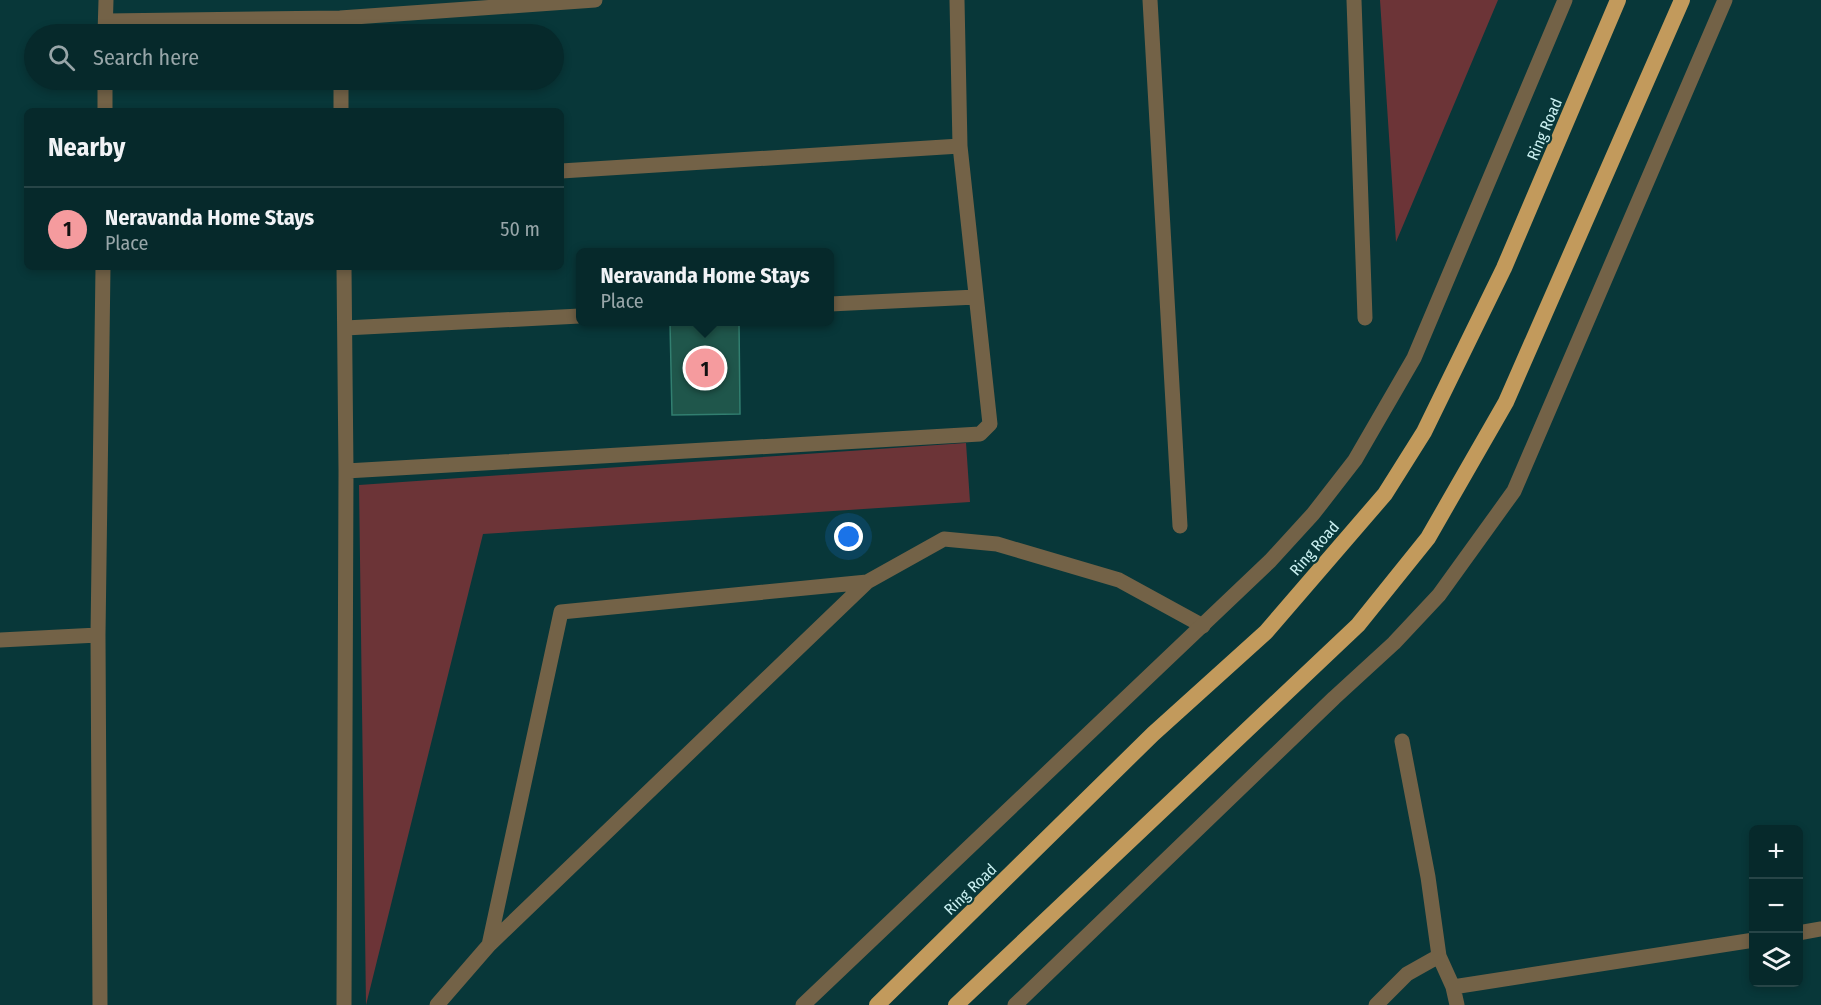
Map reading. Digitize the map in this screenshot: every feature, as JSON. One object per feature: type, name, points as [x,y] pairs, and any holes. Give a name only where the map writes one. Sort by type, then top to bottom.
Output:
[{"type":"highway","name":"Ring Road","points":[[877,1005],[1153,734],[1266,632],[1385,494],[1424,432],[1504,268],[1618,0]]},
{"type":"highway","points":[[956,1005],[1358,625],[1428,538],[1506,402],[1682,0]]},
{"type":"street","points":[[106,0],[106,24]]},
{"type":"street","points":[[200,24],[340,18],[595,0]]},
{"type":"street","points":[[346,471],[980,434],[990,424],[960,146],[957,0]]},
{"type":"street","points":[[1149,0],[1180,526]]},
{"type":"street","points":[[1354,0],[1365,318]]},
{"type":"street","points":[[803,1005],[1270,561],[1313,514],[1355,460],[1408,368],[1565,0]]},
{"type":"street","points":[[1015,1005],[1394,643],[1439,595],[1514,490],[1725,0]]},
{"type":"street","points":[[340,18],[340,24]]},
{"type":"street","points":[[105,90],[105,108]]},
{"type":"street","points":[[340,90],[341,108]]},
{"type":"street","points":[[564,171],[960,146]]},
{"type":"street","points":[[100,1005],[98,635],[103,270]]},
{"type":"street","points":[[344,270],[346,471],[344,1005]]},
{"type":"street","points":[[834,304],[976,297]]},
{"type":"street","points":[[345,328],[576,316]]},
{"type":"street","points":[[437,1005],[489,945],[867,582],[944,539],[997,544],[1119,580],[1203,626]]},
{"type":"street","points":[[489,945],[561,612],[867,582]]},
{"type":"street","points":[[0,640],[98,635]]},
{"type":"street","points":[[1402,741],[1428,877],[1439,956],[1453,987],[1457,1005]]},
{"type":"street","points":[[1803,932],[1821,929]]},
{"type":"street","points":[[1453,987],[1749,941]]},
{"type":"street","points":[[1376,1005],[1407,975],[1439,956]]},
{"type":"shaded area","points":[[1380,0],[1498,0],[1396,242]]},
{"type":"shaded area","points":[[966,443],[970,502],[483,534],[366,1005],[359,485]]},
{"type":"building","points":[[670,326],[739,326],[740,414],[672,415]]},
{"type":"place","name":"Neravanda Home Stays","points":[[705,368]]}]
